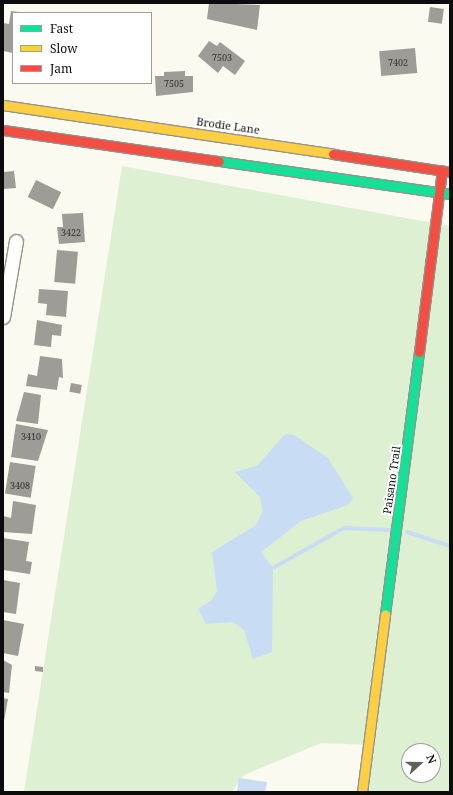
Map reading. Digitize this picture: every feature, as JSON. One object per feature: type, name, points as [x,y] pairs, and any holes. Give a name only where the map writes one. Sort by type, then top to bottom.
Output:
[{"type":"main road","name":"Brodie Lane","points":[[3,105],[446,171]]},
{"type":"main road","points":[[3,130],[450,194]]},
{"type":"main road","name":"Paisano Trail","points":[[362,792],[441,192],[446,171]]},
{"type":"street","points":[[3,317],[16,241]]},
{"type":"green space","points":[[122,166],[450,226],[450,792],[362,792],[368,745],[321,743],[244,775],[232,792],[24,792]]},
{"type":"water","points":[[285,434],[294,435],[328,458],[353,498],[348,505],[301,521],[261,552],[273,568],[272,652],[253,659],[244,630],[233,622],[206,624],[198,609],[212,600],[217,591],[212,552],[256,525],[263,511],[260,497],[235,472],[257,466]]},
{"type":"water","points":[[239,778],[267,782],[265,792],[237,792]]},
{"type":"building","points":[[209,3],[260,5],[257,30],[207,19]]},
{"type":"building","points":[[430,7],[444,9],[442,24],[428,22]]},
{"type":"building","points":[[11,11],[19,12],[12,12],[12,53],[3,51],[3,23],[9,24]]},
{"type":"building","points":[[209,41],[217,46],[220,42],[245,61],[235,75],[223,66],[218,73],[198,56]]},
{"type":"building","points":[[415,48],[417,73],[381,76],[379,51]]},
{"type":"building","points":[[185,71],[185,76],[193,76],[193,92],[156,96],[155,76],[164,76],[164,72]]},
{"type":"building","points":[[14,171],[16,188],[3,189],[3,172]]},
{"type":"building","points":[[36,180],[61,192],[53,209],[28,197]]},
{"type":"building","points":[[83,213],[85,242],[59,244],[57,227],[63,227],[62,214]]},
{"type":"building","points":[[57,250],[78,252],[75,284],[54,282]]},
{"type":"building","points":[[39,289],[68,291],[66,317],[46,315],[47,304],[38,303]]},
{"type":"building","points":[[37,320],[62,325],[61,336],[52,335],[51,347],[34,345]]},
{"type":"building","points":[[40,356],[62,359],[63,378],[59,377],[57,390],[26,386],[28,374],[37,376]]},
{"type":"building","points":[[71,383],[82,385],[80,394],[69,392]]},
{"type":"building","points":[[24,392],[41,395],[38,424],[16,421]]},
{"type":"building","points":[[16,424],[48,430],[38,461],[11,457]]},
{"type":"building","points":[[10,462],[36,466],[31,498],[5,494]]},
{"type":"building","points":[[13,501],[36,505],[32,534],[3,532],[3,516],[11,518]]},
{"type":"building","points":[[3,538],[29,542],[26,561],[32,562],[30,574],[3,570]]},
{"type":"building","points":[[3,580],[20,583],[16,614],[3,612]]},
{"type":"building","points":[[3,620],[24,624],[18,656],[3,653]]},
{"type":"building","points":[[3,660],[12,665],[9,693],[3,692]]},
{"type":"building","points":[[35,666],[43,667],[43,672],[35,671]]},
{"type":"building","points":[[3,698],[8,699],[4,721],[3,721]]},
{"type":"waterway","points":[[273,568],[344,528],[390,530]]},
{"type":"waterway","points":[[407,532],[450,546]]},
{"type":"traffic: fast","points":[[219,161],[450,194]]},
{"type":"traffic: fast","points":[[385,614],[419,352]]},
{"type":"traffic: slow","points":[[3,105],[333,154]]},
{"type":"traffic: slow","points":[[362,792],[385,614]]},
{"type":"traffic: jam","points":[[3,130],[219,161]]},
{"type":"traffic: jam","points":[[333,154],[450,172]]},
{"type":"traffic: jam","points":[[419,352],[442,170]]}]
